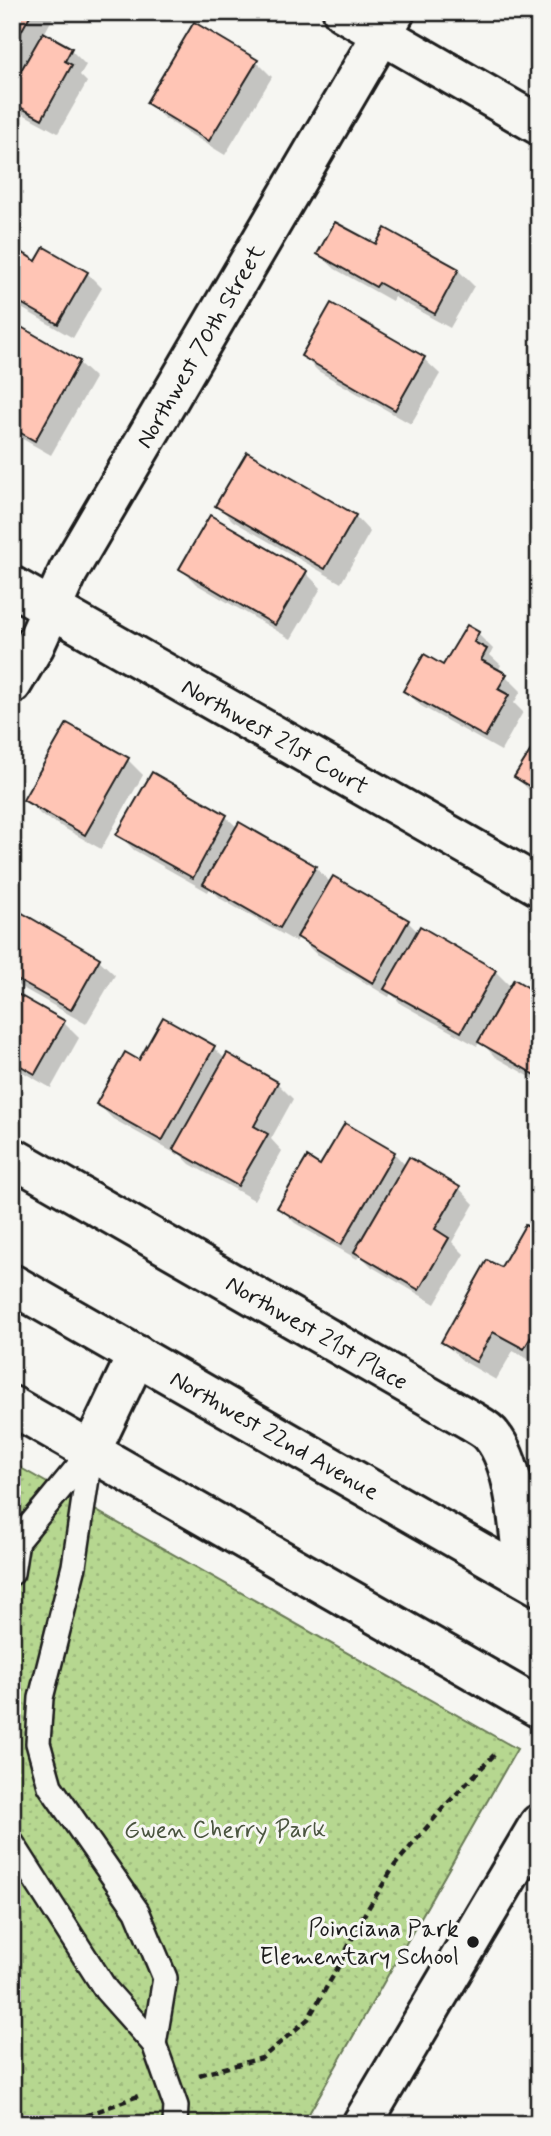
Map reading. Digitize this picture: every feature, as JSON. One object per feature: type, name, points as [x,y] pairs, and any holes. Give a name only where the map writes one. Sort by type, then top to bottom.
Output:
[{"type":"street","points":[[343,12],[388,24],[539,125]]},
{"type":"street","name":"Northwest 70th Street","points":[[12,684],[35,645],[68,572],[388,24]]},
{"type":"street","name":"Northwest 21st Court","points":[[12,586],[539,886]]},
{"type":"street","name":"Northwest 21st Place","points":[[12,1157],[491,1434],[503,1453],[512,1480],[532,1582]]},
{"type":"street","name":"Northwest 22nd Avenue","points":[[12,1284],[532,1582]]},
{"type":"street","points":[[91,1451],[137,1355]]},
{"type":"street","points":[[12,1406],[539,1708]]},
{"type":"street","points":[[362,2124],[539,1824]]},
{"type":"lane","points":[[12,1573],[17,1541],[91,1451]]},
{"type":"lane","points":[[91,1451],[74,1566],[41,1698],[38,1743],[50,1786],[137,1911],[166,1978],[154,2044]]},
{"type":"lane","points":[[12,1843],[106,1990],[154,2044],[176,2106],[175,2124]]},
{"type":"path","points":[[211,2071],[261,2058],[308,2019],[336,1971],[363,1915],[395,1865],[444,1807],[494,1755]]},
{"type":"path","points":[[92,2113],[93,2124]]},
{"type":"green space","name":"Gwen Cherry Park","points":[[12,1463],[517,1749],[303,2124],[12,2124]]},
{"type":"building","points":[[12,12],[32,12],[12,48]]},
{"type":"building","points":[[194,22],[258,60],[209,141],[146,103]]},
{"type":"building","points":[[43,32],[72,48],[65,61],[72,65],[42,119],[12,103],[12,86]]},
{"type":"building","points":[[335,222],[376,244],[385,228],[459,269],[435,314],[379,283],[376,287],[317,254]]},
{"type":"building","points":[[44,247],[88,272],[58,324],[12,298],[12,272],[23,253],[36,261]]},
{"type":"building","points":[[331,303],[425,357],[395,410],[301,356]]},
{"type":"building","points":[[16,324],[80,361],[35,441],[12,428],[12,331]]},
{"type":"building","points":[[247,452],[356,515],[325,569],[215,506]]},
{"type":"building","points":[[210,515],[307,571],[275,625],[179,569]]},
{"type":"building","points":[[467,625],[479,632],[474,642],[487,649],[481,660],[507,674],[498,689],[509,695],[485,737],[403,691],[424,654],[443,665]]},
{"type":"building","points":[[67,723],[129,758],[85,835],[23,800]]},
{"type":"building","points":[[531,750],[539,755],[539,792],[514,777]]},
{"type":"building","points":[[152,772],[227,815],[193,878],[116,835]]},
{"type":"building","points":[[239,822],[316,866],[280,928],[203,884]]},
{"type":"building","points":[[333,876],[409,920],[373,983],[297,937]]},
{"type":"building","points":[[12,907],[100,958],[71,1010],[12,977]]},
{"type":"building","points":[[420,926],[496,970],[461,1032],[384,989]]},
{"type":"building","points":[[514,979],[539,994],[539,1077],[478,1042]]},
{"type":"building","points":[[12,991],[65,1021],[35,1074],[12,1061]]},
{"type":"building","points":[[163,1017],[215,1046],[162,1141],[96,1104],[125,1052],[139,1060]]},
{"type":"building","points":[[227,1053],[278,1082],[254,1126],[268,1134],[238,1186],[173,1149]]},
{"type":"building","points":[[345,1123],[395,1152],[341,1245],[277,1208],[307,1157],[320,1165]]},
{"type":"building","points":[[409,1157],[460,1187],[435,1229],[449,1238],[419,1290],[354,1252]]},
{"type":"building","points":[[525,1225],[539,1232],[539,1323],[524,1349],[493,1332],[476,1362],[441,1342],[487,1260],[501,1267]]},
{"type":"place","name":"Poinciana Park Elementary School","points":[[473,1942]]}]
